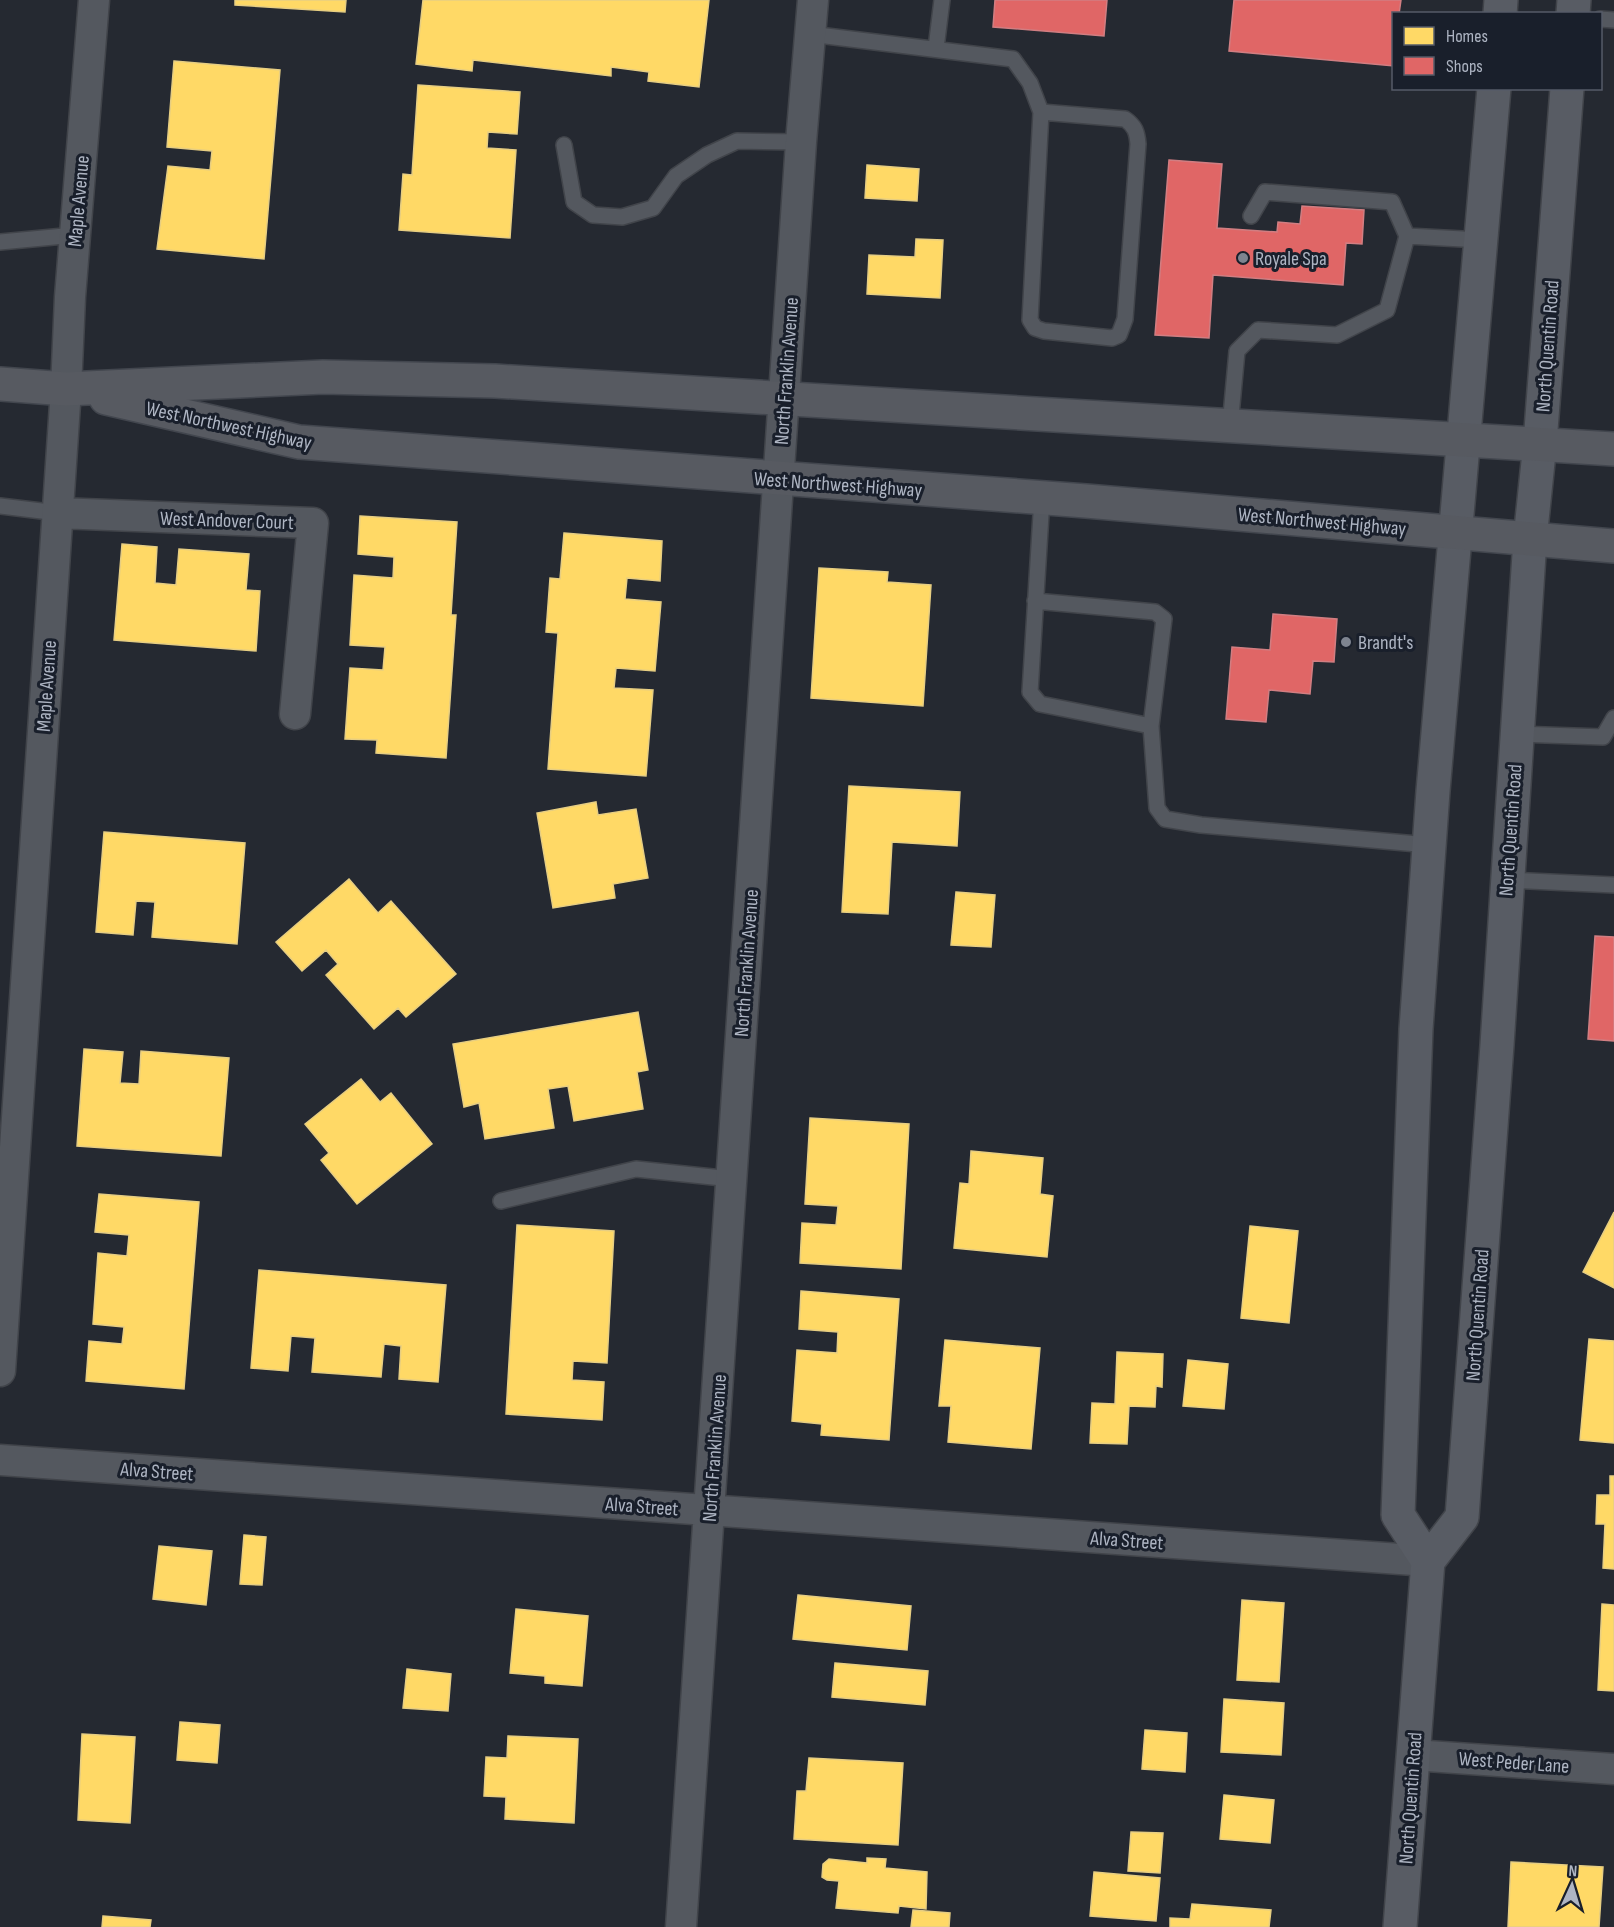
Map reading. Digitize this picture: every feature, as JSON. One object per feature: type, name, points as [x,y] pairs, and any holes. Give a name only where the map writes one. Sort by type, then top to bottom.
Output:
[{"type":"main road","points":[[1428,1561],[1398,1515],[1416,1029],[1429,845],[1494,90]]},
{"type":"main road","name":"North Quentin Road","points":[[1400,1927],[1428,1561],[1462,1517],[1530,538],[1540,443],[1567,90]]},
{"type":"main road","name":"West Northwest Highway","points":[[0,384],[66,389],[323,376],[495,381],[1614,449]]},
{"type":"main road","name":"West Northwest Highway","points":[[66,389],[299,442],[778,480],[1042,498],[1614,546]]},
{"type":"street","name":"Maple Avenue","points":[[0,1371],[75,236],[94,0]]},
{"type":"street","name":"North Franklin Avenue","points":[[681,1927],[801,142],[813,0]]},
{"type":"street","name":"West Andover Court","points":[[58,513],[313,523],[295,714]]},
{"type":"street","name":"Alva Street","points":[[0,1460],[1428,1561]]},
{"type":"street","name":"West Peder Lane","points":[[1413,1755],[1614,1769]]},
{"type":"lane","points":[[936,48],[942,0]]},
{"type":"lane","points":[[810,34],[1012,59],[1030,82],[1041,112],[1030,320],[1035,328],[1044,331],[1112,338],[1119,335],[1125,319],[1137,133],[1125,119],[1041,112]]},
{"type":"lane","points":[[564,145],[574,202],[593,215],[622,218],[653,208],[676,176],[707,155],[737,141],[801,142]]},
{"type":"lane","points":[[1230,426],[1237,351],[1258,330],[1337,335],[1387,310],[1407,236],[1392,202],[1265,192],[1251,216]]},
{"type":"lane","points":[[0,242],[75,236]]},
{"type":"lane","points":[[1407,236],[1481,240]]},
{"type":"lane","points":[[1042,498],[1030,692],[1040,704],[1151,726]]},
{"type":"lane","points":[[0,506],[58,513]]},
{"type":"lane","points":[[1035,601],[1155,612],[1164,619],[1151,726],[1157,808],[1165,819],[1201,825],[1429,845]]},
{"type":"lane","points":[[1517,734],[1610,735],[1614,718]]},
{"type":"lane","points":[[1507,880],[1614,885]]},
{"type":"lane","points":[[501,1201],[636,1169],[732,1179]]},
{"type":"building: Homes","points":[[235,0],[346,0],[345,12],[235,5]]},
{"type":"building: Homes","points":[[423,0],[709,0],[699,87],[648,81],[649,72],[611,67],[611,76],[473,60],[472,71],[416,64]]},
{"type":"building: Homes","points":[[174,61],[280,70],[264,259],[157,249],[168,166],[210,170],[212,151],[167,147]]},
{"type":"building: Homes","points":[[418,85],[520,92],[517,134],[488,132],[487,148],[516,150],[510,238],[399,230],[403,174],[412,175]]},
{"type":"building: Homes","points":[[867,165],[919,169],[917,201],[865,198]]},
{"type":"building: Homes","points":[[916,239],[943,240],[940,298],[867,294],[869,255],[915,257]]},
{"type":"building: Homes","points":[[360,516],[457,522],[451,615],[456,615],[446,758],[376,753],[377,740],[345,739],[350,668],[383,670],[385,647],[350,645],[354,575],[393,578],[394,557],[358,554]]},
{"type":"building: Homes","points":[[564,533],[662,541],[660,581],[627,578],[625,599],[661,602],[655,671],[616,668],[614,688],[653,690],[646,776],[548,769],[558,633],[546,632],[550,578],[560,579]]},
{"type":"building: Homes","points":[[122,544],[157,547],[155,583],[176,585],[179,549],[249,554],[246,590],[260,591],[256,651],[114,640]]},
{"type":"building: Homes","points":[[819,568],[888,572],[887,582],[931,585],[923,706],[811,698]]},
{"type":"building: Homes","points":[[849,786],[960,792],[957,846],[892,842],[888,914],[842,912]]},
{"type":"building: Homes","points":[[596,802],[598,815],[636,809],[648,878],[613,884],[615,898],[553,908],[537,813]]},
{"type":"building: Homes","points":[[104,832],[245,843],[237,944],[152,937],[155,902],[136,901],[133,935],[96,932]]},
{"type":"building: Homes","points":[[349,879],[378,913],[391,901],[456,974],[406,1017],[398,1008],[374,1029],[326,975],[338,964],[326,950],[302,971],[276,942]]},
{"type":"building: Homes","points":[[956,892],[995,895],[991,947],[951,945]]},
{"type":"building: Homes","points":[[638,1012],[648,1070],[637,1072],[643,1109],[574,1121],[568,1086],[548,1089],[554,1128],[485,1139],[479,1103],[464,1107],[453,1044]]},
{"type":"building: Homes","points":[[84,1049],[123,1052],[120,1083],[139,1084],[141,1051],[229,1058],[221,1156],[77,1146]]},
{"type":"building: Homes","points":[[361,1079],[380,1102],[391,1093],[432,1144],[357,1204],[321,1160],[329,1153],[305,1124]]},
{"type":"building: Homes","points":[[810,1118],[909,1124],[901,1269],[800,1263],[802,1223],[836,1225],[838,1206],[805,1204]]},
{"type":"building: Homes","points":[[971,1151],[1043,1158],[1040,1194],[1053,1196],[1047,1257],[954,1248],[960,1183],[969,1184]]},
{"type":"building: Homes","points":[[99,1194],[199,1202],[184,1389],[86,1381],[89,1341],[122,1344],[124,1327],[93,1324],[98,1253],[127,1256],[129,1235],[95,1232]]},
{"type":"building: Homes","points":[[1614,1212],[1614,1288],[1583,1272]]},
{"type":"building: Homes","points":[[517,1225],[614,1231],[607,1363],[573,1361],[572,1380],[604,1382],[602,1420],[506,1414]]},
{"type":"building: Homes","points":[[1250,1226],[1298,1231],[1289,1323],[1241,1318]]},
{"type":"building: Homes","points":[[259,1270],[446,1285],[438,1382],[399,1379],[401,1346],[384,1344],[381,1377],[312,1372],[315,1338],[291,1336],[288,1371],[251,1368]]},
{"type":"building: Homes","points":[[801,1291],[899,1299],[889,1440],[821,1435],[822,1424],[792,1421],[797,1350],[837,1353],[838,1332],[799,1329]]},
{"type":"building: Homes","points":[[1589,1339],[1614,1341],[1614,1443],[1580,1440]]},
{"type":"building: Homes","points":[[945,1340],[1040,1348],[1031,1449],[948,1442],[951,1406],[939,1406]]},
{"type":"building: Homes","points":[[1117,1352],[1163,1354],[1162,1387],[1156,1386],[1155,1407],[1129,1406],[1127,1444],[1090,1443],[1092,1403],[1115,1404]]},
{"type":"building: Homes","points":[[1188,1360],[1228,1364],[1224,1409],[1183,1406]]},
{"type":"building: Homes","points":[[1610,1476],[1614,1476],[1614,1569],[1603,1568],[1605,1524],[1596,1524],[1597,1495],[1610,1495]]},
{"type":"building: Homes","points":[[244,1535],[266,1537],[262,1585],[240,1584]]},
{"type":"building: Homes","points":[[159,1546],[212,1551],[206,1605],[153,1599]]},
{"type":"building: Homes","points":[[798,1595],[911,1606],[907,1650],[793,1639]]},
{"type":"building: Homes","points":[[1242,1600],[1284,1603],[1279,1682],[1237,1680]]},
{"type":"building: Homes","points":[[1602,1604],[1614,1605],[1614,1691],[1598,1690]]},
{"type":"building: Homes","points":[[516,1609],[588,1616],[582,1686],[545,1683],[545,1676],[510,1673]]},
{"type":"building: Homes","points":[[835,1663],[928,1671],[925,1705],[832,1697]]},
{"type":"building: Homes","points":[[407,1669],[451,1674],[448,1711],[403,1708]]},
{"type":"building: Homes","points":[[1224,1699],[1284,1703],[1281,1755],[1221,1752]]},
{"type":"building: Homes","points":[[180,1722],[220,1725],[217,1763],[177,1760]]},
{"type":"building: Homes","points":[[1145,1730],[1187,1733],[1185,1772],[1142,1769]]},
{"type":"building: Homes","points":[[82,1734],[135,1737],[130,1823],[78,1820]]},
{"type":"building: Homes","points":[[508,1736],[578,1739],[574,1823],[505,1819],[506,1797],[484,1796],[486,1757],[507,1758]]},
{"type":"building: Homes","points":[[809,1758],[903,1763],[898,1845],[794,1839],[797,1791],[806,1791]]},
{"type":"building: Homes","points":[[1224,1795],[1274,1800],[1270,1843],[1220,1839]]},
{"type":"building: Homes","points":[[1131,1832],[1163,1833],[1160,1873],[1128,1871]]},
{"type":"building: Homes","points":[[867,1858],[886,1859],[885,1868],[927,1872],[926,1909],[899,1906],[898,1913],[836,1908],[839,1881],[822,1877],[823,1864],[829,1859],[867,1863]]},
{"type":"building: Homes","points":[[1511,1862],[1603,1867],[1599,1927],[1508,1927]]},
{"type":"building: Homes","points":[[1094,1872],[1160,1878],[1156,1921],[1090,1916]]},
{"type":"building: Homes","points":[[1192,1904],[1271,1910],[1269,1927],[1170,1927],[1170,1918],[1190,1919]]},
{"type":"building: Homes","points":[[913,1910],[950,1913],[949,1927],[911,1927]]},
{"type":"building: Homes","points":[[103,1916],[151,1920],[150,1927],[102,1927]]},
{"type":"building: Shops","points":[[995,0],[1107,0],[1104,36],[993,27]]},
{"type":"building: Shops","points":[[1234,0],[1401,0],[1399,12],[1392,12],[1392,66],[1229,51]]},
{"type":"building: Shops","points":[[1169,160],[1222,164],[1217,228],[1277,232],[1278,222],[1300,224],[1302,206],[1364,210],[1362,244],[1346,243],[1343,285],[1213,275],[1209,338],[1155,335]]},
{"type":"building: Shops","points":[[1273,614],[1337,619],[1334,662],[1313,661],[1310,694],[1269,690],[1266,722],[1226,719],[1232,647],[1270,650]]},
{"type":"building: Shops","points":[[1595,936],[1614,937],[1614,1041],[1588,1039]]},
{"type":"place","name":"Royale Spa","points":[[1243,258]]},
{"type":"place","name":"Brandt's","points":[[1346,642]]}]
